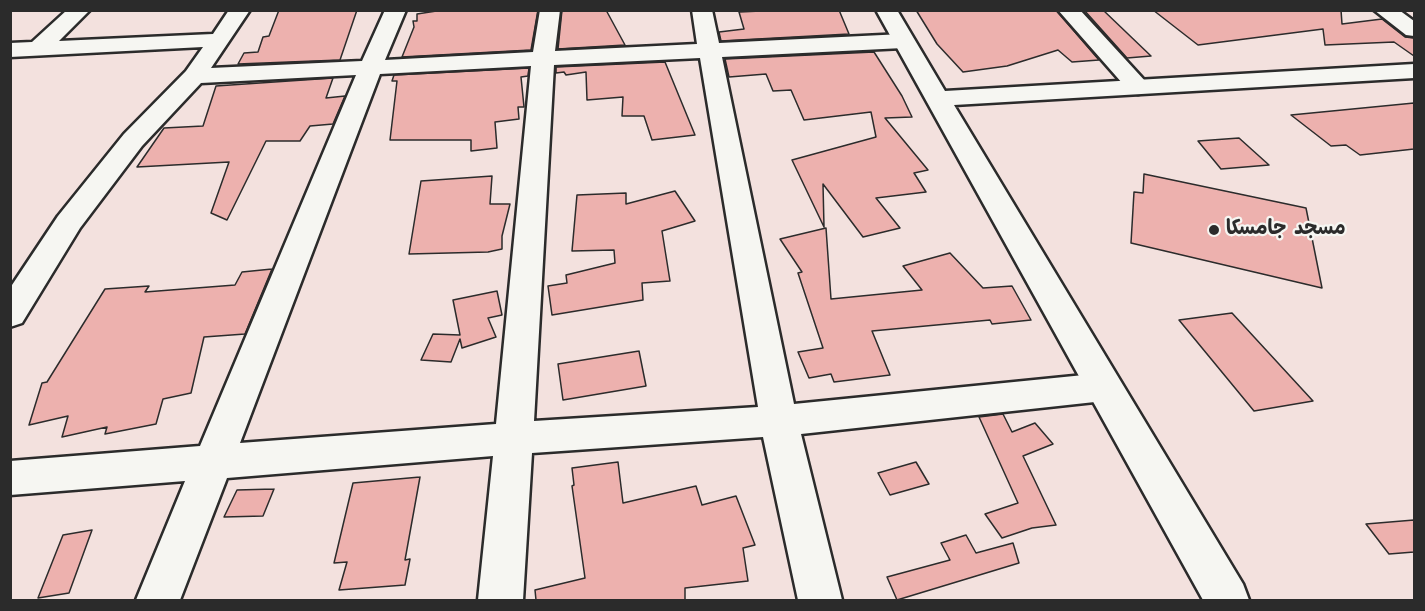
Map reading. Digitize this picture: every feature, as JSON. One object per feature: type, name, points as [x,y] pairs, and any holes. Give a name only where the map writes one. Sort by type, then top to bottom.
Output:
[{"type":"street","points":[[39,48],[80,10]]},
{"type":"street","points":[[10,315],[76,214],[133,140],[194,76],[240,10]]},
{"type":"street","points":[[158,600],[371,66],[396,10]]},
{"type":"street","points":[[501,600],[516,438],[543,58],[550,10]]},
{"type":"street","points":[[702,10],[779,421],[820,600]]},
{"type":"street","points":[[886,10],[1227,600]]},
{"type":"street","points":[[1068,10],[1138,87]]},
{"type":"street","points":[[1384,10],[1414,30]]},
{"type":"street","points":[[10,50],[218,40]]},
{"type":"street","points":[[194,76],[903,41]]},
{"type":"street","points":[[938,99],[1414,71]]},
{"type":"street","points":[[10,478],[516,438],[779,421],[1104,387]]},
{"type":"building","points":[[279,10],[357,10],[340,60],[238,64],[244,53],[258,52],[263,37],[269,36]]},
{"type":"building","points":[[443,10],[538,10],[531,50],[402,57],[414,27],[413,21],[417,21],[417,14]]},
{"type":"building","points":[[562,10],[606,10],[625,45],[558,49]]},
{"type":"building","points":[[839,10],[849,34],[721,41],[719,32],[744,29],[739,12]]},
{"type":"building","points":[[916,10],[1056,10],[1099,60],[1072,62],[1058,50],[1007,66],[963,72],[937,44]]},
{"type":"building","points":[[1084,10],[1103,10],[1151,56],[1127,58]]},
{"type":"building","points":[[1153,10],[1341,10],[1342,24],[1382,19],[1405,37],[1414,38],[1414,56],[1394,42],[1325,45],[1323,29],[1198,45]]},
{"type":"building","points":[[874,52],[902,96],[912,117],[885,118],[928,170],[914,173],[926,192],[876,198],[900,228],[863,237],[823,184],[824,227],[792,160],[876,137],[871,112],[804,120],[791,90],[773,91],[766,74],[729,77],[725,59]]},
{"type":"building","points":[[665,62],[695,135],[652,140],[644,116],[622,116],[623,97],[587,100],[586,72],[566,75],[564,72],[556,73],[556,67]]},
{"type":"building","points":[[529,68],[528,76],[521,77],[524,107],[518,107],[519,119],[495,122],[497,148],[471,151],[471,140],[390,140],[397,81],[392,81],[394,75]]},
{"type":"building","points":[[333,78],[326,98],[345,96],[333,124],[310,126],[300,141],[266,141],[227,220],[211,213],[229,162],[137,167],[164,128],[203,126],[216,86]]},
{"type":"building","points":[[1414,103],[1414,149],[1360,155],[1346,145],[1331,146],[1291,115]]},
{"type":"building","points":[[1239,138],[1269,165],[1221,169],[1198,141]]},
{"type":"building","points":[[1144,174],[1306,208],[1322,288],[1131,243],[1134,192],[1143,193]]},
{"type":"building","points":[[492,176],[490,204],[510,204],[502,236],[502,249],[488,252],[409,254],[421,181]]},
{"type":"building","points":[[675,191],[695,221],[662,231],[670,281],[642,283],[643,300],[552,315],[548,286],[567,283],[566,275],[615,263],[614,250],[572,251],[577,195],[626,193],[626,204]]},
{"type":"building","points":[[826,228],[831,299],[922,290],[903,266],[950,253],[983,288],[1012,286],[1031,320],[992,324],[990,320],[872,331],[890,375],[834,382],[831,374],[809,378],[798,352],[823,348],[798,273],[802,272],[780,239]]},
{"type":"building","points":[[272,269],[245,334],[204,337],[191,393],[163,399],[156,424],[105,434],[107,427],[62,437],[68,416],[29,425],[42,383],[47,382],[105,289],[149,286],[145,292],[235,285],[242,272]]},
{"type":"building","points":[[497,291],[502,315],[488,318],[496,337],[462,348],[460,339],[451,362],[421,360],[433,334],[460,335],[453,300]]},
{"type":"building","points":[[1232,313],[1313,401],[1254,411],[1179,320]]},
{"type":"building","points":[[639,351],[646,386],[563,400],[558,364]]},
{"type":"building","points":[[1003,414],[1012,432],[1035,423],[1053,444],[1023,456],[1056,525],[1032,528],[1002,538],[985,514],[1018,503],[979,417]]},
{"type":"building","points":[[618,462],[623,503],[696,486],[702,505],[736,496],[755,545],[743,548],[748,581],[685,588],[685,600],[536,600],[535,590],[585,578],[572,486],[574,485],[572,468]]},
{"type":"building","points":[[916,462],[929,484],[890,495],[878,473]]},
{"type":"building","points":[[420,477],[405,560],[410,559],[405,585],[339,590],[347,562],[334,563],[353,483]]},
{"type":"building","points":[[274,489],[263,516],[224,517],[237,490]]},
{"type":"building","points":[[1414,520],[1414,552],[1389,554],[1366,524]]},
{"type":"building","points":[[92,530],[69,593],[38,598],[63,535]]},
{"type":"building","points":[[966,535],[976,553],[1013,543],[1019,563],[897,600],[887,577],[950,560],[941,543]]},
{"type":"place","name":"مسجد جامسكا","points":[[1214,230]]}]
